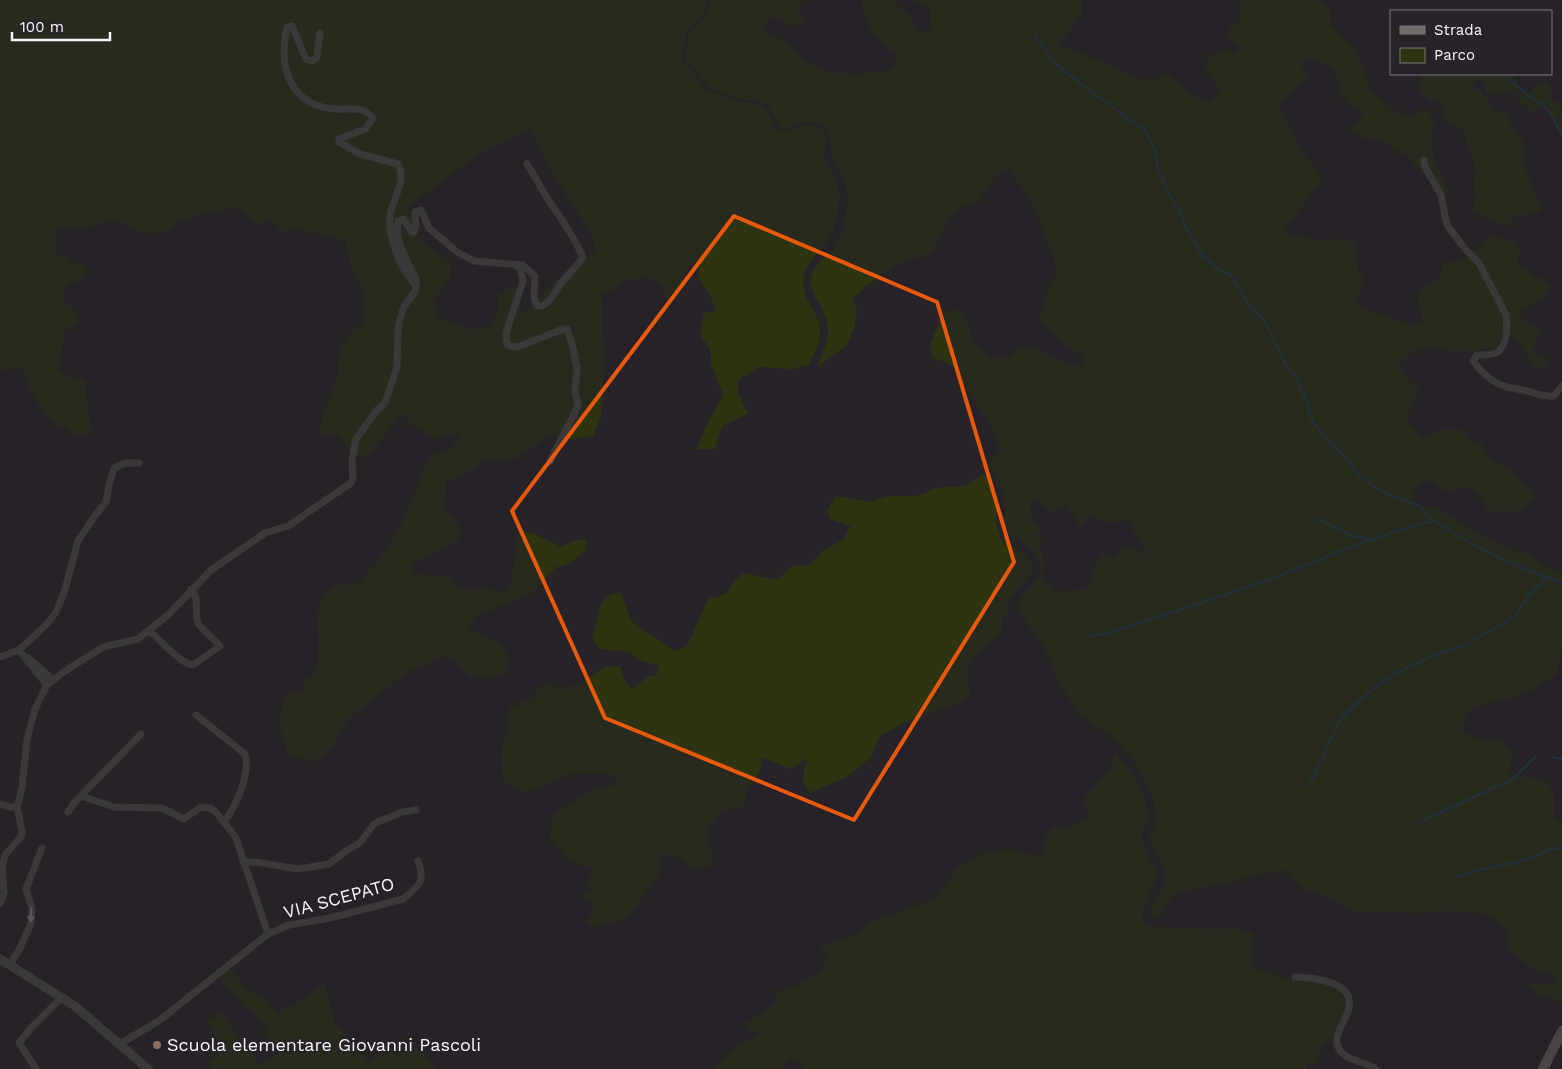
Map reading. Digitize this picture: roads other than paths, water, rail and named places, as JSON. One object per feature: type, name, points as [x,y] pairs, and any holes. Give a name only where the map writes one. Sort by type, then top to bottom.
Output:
[{"type":"main road","points":[[1543,1069],[1562,1031]]},
{"type":"street","points":[[320,33],[317,57],[312,61],[306,59],[292,26],[287,27],[284,42],[286,74],[294,89],[306,100],[319,106],[366,110],[373,118],[365,129],[339,139],[339,142],[366,156],[398,164],[402,172],[396,198],[392,204],[390,228],[396,252],[416,286]]},
{"type":"street","points":[[1424,160],[1425,167],[1441,194],[1447,225],[1451,233],[1479,264],[1508,322],[1501,350],[1496,353],[1477,355],[1473,361],[1494,382],[1506,387],[1548,397],[1554,396],[1562,386]]},
{"type":"street","points":[[0,904],[4,893],[2,867],[5,855],[21,837],[22,832],[17,807],[22,788],[27,739],[34,709],[52,679],[103,647],[138,639],[168,615],[211,570],[265,534],[288,526],[351,483],[353,477],[352,460],[356,439],[376,410],[385,402],[397,367],[400,319],[404,306],[415,292],[416,279],[402,247],[398,221],[404,219],[410,230],[414,232],[416,227],[415,212],[421,210],[429,228],[458,252],[474,262],[522,265],[535,276],[535,301],[536,305],[540,306],[550,300],[583,257],[575,240],[527,164]]},
{"type":"street","points":[[515,265],[520,269],[523,281],[507,330],[507,344],[512,347],[520,346],[567,329],[576,361],[575,392],[578,406],[550,462]]},
{"type":"street","points":[[0,657],[19,650],[47,624],[56,612],[64,594],[78,541],[106,502],[114,468],[125,463],[139,463]]},
{"type":"street","points":[[148,632],[152,633],[175,655],[193,665],[220,646],[199,625],[196,598],[191,589]]},
{"type":"street","points":[[19,650],[52,679]]},
{"type":"street","points":[[19,650],[47,685]]},
{"type":"street","points":[[196,715],[245,754],[247,761],[247,770],[242,786],[230,814],[224,822]]},
{"type":"street","points":[[68,812],[141,734]]},
{"type":"street","points":[[81,796],[114,807],[162,808],[184,819],[201,807],[210,808],[216,812],[236,838],[242,862],[268,934],[167,1014],[120,1044]]},
{"type":"street","points":[[0,804],[17,807]]},
{"type":"street","points":[[242,862],[256,862],[298,869],[329,864],[346,851],[360,844],[373,825],[402,812],[416,810]]},
{"type":"street","points":[[10,964],[18,952],[31,924],[32,908],[26,889],[42,848]]},
{"type":"street","name":"VIA SCEPATO","points":[[268,934],[289,925],[330,918],[403,899],[412,892],[422,879],[422,872],[418,861]]},
{"type":"street","points":[[0,959],[62,997],[148,1069]]},
{"type":"street","points":[[1295,977],[1327,981],[1343,989],[1348,996],[1349,1004],[1336,1045],[1340,1052],[1349,1058],[1376,1069]]},
{"type":"street","points":[[36,1069],[19,1043],[30,1029],[62,997]]},
{"type":"waterway","points":[[1035,36],[1053,61],[1082,85],[1146,131],[1155,150],[1158,169],[1173,202],[1202,255],[1218,269],[1228,273],[1244,298],[1265,322],[1288,370],[1296,377],[1314,424],[1357,473],[1383,492],[1419,506],[1434,521],[1478,547],[1527,570],[1562,583]]},
{"type":"waterway","points":[[1504,75],[1548,110],[1562,134]]},
{"type":"waterway","points":[[1316,519],[1353,536],[1371,540]]},
{"type":"waterway","points":[[1090,637],[1211,600],[1373,539],[1434,521]]},
{"type":"waterway","points":[[1309,786],[1340,720],[1374,688],[1398,672],[1425,659],[1463,646],[1508,621],[1515,616],[1529,595],[1548,577]]},
{"type":"waterway","points":[[1420,822],[1513,779],[1537,757]]},
{"type":"waterway","points":[[1552,757],[1562,759]]},
{"type":"waterway","points":[[1457,877],[1526,860],[1549,850],[1562,847]]},
{"type":"place","name":"Scuola elementare Giovanni Pascoli","points":[[157,1045]]}]
